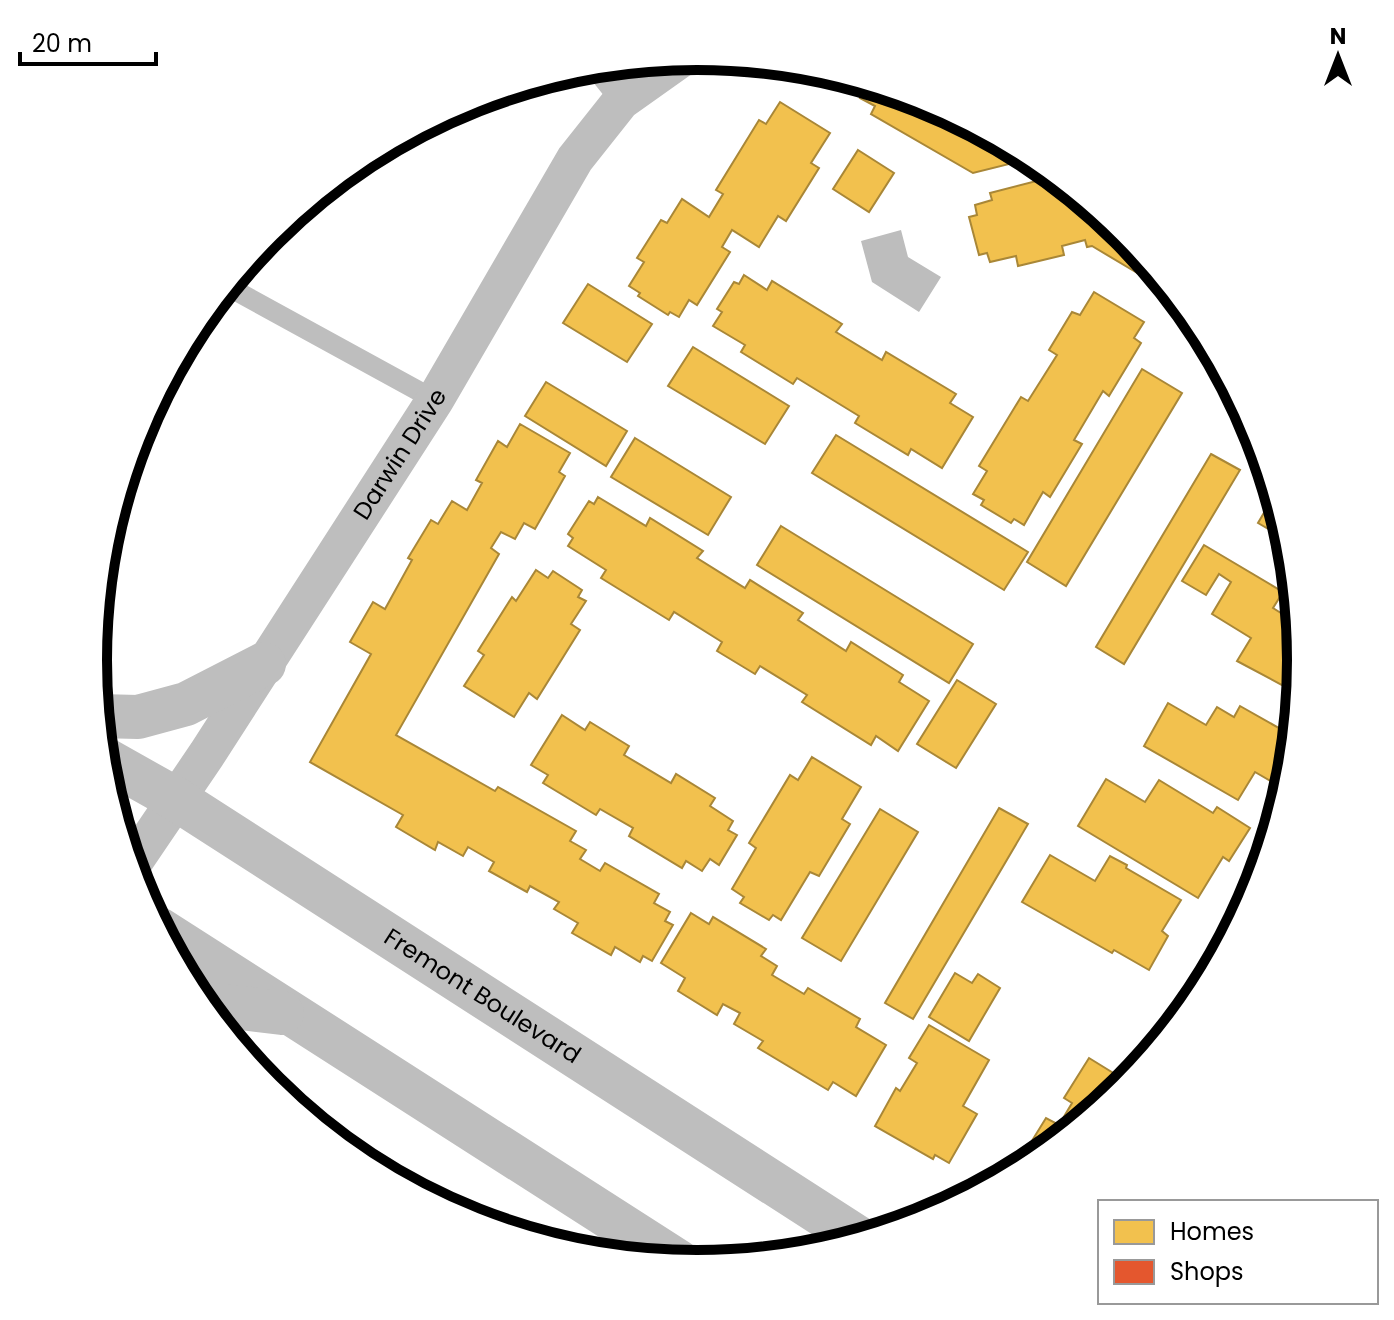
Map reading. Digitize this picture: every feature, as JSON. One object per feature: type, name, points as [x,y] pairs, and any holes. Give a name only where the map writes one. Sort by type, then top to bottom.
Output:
[{"type":"main road","points":[[110,716],[138,717],[186,704],[264,664]]},
{"type":"main road","name":"Fremont Boulevard","points":[[117,766],[176,799],[847,1231]]},
{"type":"main road","points":[[179,942],[659,1249]]},
{"type":"main road","points":[[219,1005],[293,1014]]},
{"type":"street","name":"Darwin Drive","points":[[139,854],[435,400],[575,159],[621,101],[663,71]]},
{"type":"lane","points":[[602,78],[621,101]]},
{"type":"lane","points":[[237,291],[435,400]]},
{"type":"shaded area","points":[[901,230],[908,257],[941,277],[919,312],[872,282],[861,241]]},
{"type":"building: Homes","points":[[862,94],[923,115],[1014,163],[973,173],[871,114],[875,106],[860,98]]},
{"type":"building: Homes","points":[[780,102],[830,133],[811,163],[819,168],[786,221],[778,216],[759,247],[732,230],[722,247],[730,252],[697,305],[689,300],[679,317],[670,312],[668,315],[638,296],[640,293],[629,286],[644,262],[637,258],[661,220],[667,223],[682,199],[709,217],[723,194],[716,190],[759,120],[766,124]]},
{"type":"building: Homes","points":[[858,150],[894,173],[869,212],[833,189]]},
{"type":"building: Homes","points":[[1040,180],[1086,216],[1141,271],[1139,274],[1092,246],[1087,247],[1085,240],[1062,246],[1064,255],[1018,266],[1016,256],[990,262],[987,253],[979,255],[969,217],[977,215],[975,205],[992,200],[990,193]]},
{"type":"building: Homes","points":[[744,275],[767,290],[772,281],[842,324],[836,332],[882,360],[886,352],[956,394],[950,403],[973,417],[942,468],[911,449],[908,455],[855,423],[859,416],[797,378],[793,384],[741,352],[745,345],[713,326],[722,312],[717,309],[734,282],[739,284]]},
{"type":"building: Homes","points":[[588,284],[652,324],[627,362],[563,323]]},
{"type":"building: Homes","points":[[1094,292],[1144,322],[1134,338],[1141,343],[1109,396],[1103,391],[1074,440],[1082,444],[1050,497],[1043,492],[1024,525],[1014,519],[1011,523],[981,505],[984,500],[973,494],[987,471],[979,466],[1021,397],[1028,401],[1057,355],[1049,350],[1072,312],[1080,315]]},
{"type":"building: Homes","points":[[693,347],[789,406],[765,444],[668,386]]},
{"type":"building: Homes","points":[[1142,369],[1182,393],[1066,586],[1027,562]]},
{"type":"building: Homes","points":[[546,382],[627,431],[606,466],[525,416]]},
{"type":"building: Homes","points":[[520,424],[570,453],[559,472],[565,476],[535,529],[524,523],[515,539],[501,532],[491,548],[499,554],[396,735],[495,791],[498,787],[576,831],[570,841],[586,850],[580,859],[600,871],[605,863],[659,894],[654,903],[670,912],[665,921],[673,925],[652,961],[643,956],[640,962],[615,947],[611,955],[572,933],[578,923],[554,909],[559,902],[530,886],[527,892],[489,871],[494,862],[468,847],[463,856],[438,842],[435,850],[396,827],[403,815],[310,762],[371,654],[350,642],[373,602],[385,609],[412,560],[408,558],[431,520],[438,524],[452,501],[467,510],[482,483],[476,480],[498,441],[507,447]]},
{"type":"building: Homes","points":[[836,435],[1028,552],[1004,590],[812,473]]},
{"type":"building: Homes","points":[[635,438],[731,497],[708,535],[611,477]]},
{"type":"building: Homes","points":[[1211,454],[1240,470],[1124,664],[1096,647]]},
{"type":"building: Homes","points":[[598,497],[646,526],[650,518],[703,551],[697,558],[745,588],[750,580],[803,613],[798,620],[846,651],[851,642],[903,675],[899,682],[929,701],[898,751],[876,736],[871,745],[802,702],[807,695],[760,666],[755,674],[717,651],[722,642],[674,612],[669,620],[601,578],[606,570],[568,546],[573,538],[568,534],[589,501],[594,504]]},
{"type":"building: Homes","points":[[1267,507],[1273,532],[1258,523]]},
{"type":"building: Homes","points":[[781,526],[973,644],[949,683],[757,565]]},
{"type":"building: Homes","points":[[1204,545],[1283,592],[1273,608],[1285,616],[1286,687],[1237,661],[1251,638],[1212,614],[1231,582],[1219,574],[1206,595],[1182,581]]},
{"type":"building: Homes","points":[[536,570],[548,578],[553,571],[582,590],[578,597],[586,601],[571,624],[580,630],[537,699],[529,693],[514,717],[464,686],[484,655],[478,651],[512,597],[516,601]]},
{"type":"building: Homes","points":[[957,680],[996,704],[956,768],[917,744]]},
{"type":"building: Homes","points":[[1168,703],[1206,725],[1217,707],[1234,717],[1240,706],[1283,730],[1274,783],[1255,772],[1238,800],[1144,746]]},
{"type":"building: Homes","points":[[562,715],[585,730],[590,722],[629,746],[624,755],[671,783],[676,774],[715,798],[710,806],[733,821],[728,830],[737,835],[719,865],[710,859],[702,871],[686,861],[682,868],[629,836],[633,828],[600,809],[596,815],[543,783],[548,775],[531,765]]},
{"type":"building: Homes","points":[[812,757],[861,787],[842,819],[850,824],[819,876],[810,872],[781,920],[773,915],[769,920],[740,903],[744,897],[732,889],[756,848],[749,843],[790,775],[798,780]]},
{"type":"building: Homes","points":[[1106,779],[1145,802],[1159,780],[1213,813],[1217,807],[1250,828],[1229,861],[1223,857],[1198,898],[1078,826]]},
{"type":"building: Homes","points":[[999,808],[1028,824],[913,1019],[885,1003]]},
{"type":"building: Homes","points":[[880,809],[918,832],[841,961],[802,938]]},
{"type":"building: Homes","points":[[1050,855],[1095,881],[1110,856],[1181,900],[1162,931],[1168,936],[1149,970],[1114,950],[1112,953],[1022,902]]},
{"type":"building: Homes","points":[[691,913],[709,924],[713,917],[766,949],[761,956],[777,966],[772,975],[804,994],[808,988],[860,1019],[856,1027],[886,1045],[856,1096],[833,1082],[828,1090],[758,1048],[763,1041],[734,1024],[740,1013],[723,1004],[717,1015],[678,991],[685,978],[661,963]]},
{"type":"building: Homes","points":[[955,973],[972,983],[978,974],[1000,988],[969,1041],[929,1017]]},
{"type":"building: Homes","points":[[929,1025],[989,1060],[963,1106],[977,1114],[949,1163],[935,1155],[933,1159],[875,1126],[896,1088],[900,1091],[917,1063],[909,1058]]},
{"type":"building: Homes","points":[[1089,1058],[1116,1075],[1086,1104],[1056,1128],[1026,1150],[1046,1118],[1059,1125],[1072,1103],[1064,1098]]}]
